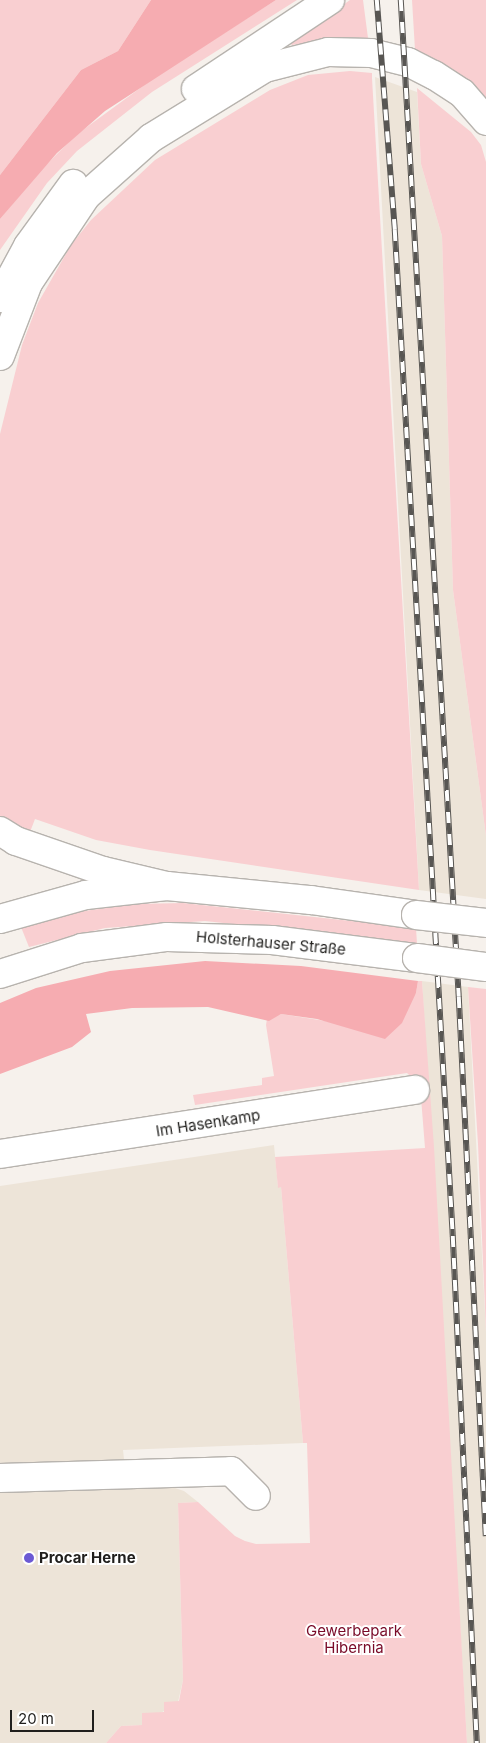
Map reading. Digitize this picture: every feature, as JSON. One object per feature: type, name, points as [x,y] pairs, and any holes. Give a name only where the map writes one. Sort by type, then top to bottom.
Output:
[{"type":"main road","points":[[0,298],[28,246],[49,214],[66,191],[103,154],[141,124],[330,0]]},
{"type":"main road","points":[[0,356],[28,284],[86,196],[151,138],[265,68],[328,52],[371,53],[408,62],[434,75],[462,93],[486,121]]},
{"type":"main road","points":[[0,831],[16,840],[94,868],[167,886],[486,923]]},
{"type":"main road","points":[[0,919],[86,895],[167,886]]},
{"type":"main road","name":"Holsterhauser Straße","points":[[0,974],[82,948],[168,937],[272,940],[486,967]]},
{"type":"main road","name":"Im Hasenkamp","points":[[0,1154],[415,1090]]},
{"type":"main road","points":[[0,1478],[231,1471],[256,1496]]},
{"type":"shaded area","points":[[151,0],[276,0],[105,111],[57,153],[0,219],[0,175],[81,70],[118,51]]},
{"type":"shaded area","points":[[375,77],[417,92],[421,164],[442,236],[453,590],[486,836],[486,899],[419,890]]},
{"type":"shaded area","points":[[205,961],[301,966],[418,981],[416,993],[402,1023],[385,1039],[317,1019],[281,1014],[269,1021],[208,1007],[132,1008],[86,1014],[91,1032],[72,1047],[0,1074],[0,1003],[36,988],[110,971]]},
{"type":"shaded area","points":[[422,981],[468,987],[486,1332],[486,1743],[467,1743]]},
{"type":"shaded area","points":[[274,1145],[278,1187],[281,1187],[303,1443],[123,1450],[127,1486],[166,1485],[184,1491],[198,1502],[178,1503],[183,1680],[178,1702],[142,1725],[121,1726],[106,1743],[0,1743],[0,1186]]},
{"type":"green space","points":[[0,0],[151,0],[118,51],[81,70],[0,175]]},
{"type":"green space","points":[[276,0],[297,0],[152,92],[77,151],[47,183],[0,250],[0,219],[40,171],[76,135],[154,78]]},
{"type":"green space","points":[[350,0],[363,0],[368,38],[339,37],[292,45],[290,43]]},
{"type":"green space","points":[[412,0],[486,0],[486,101],[440,63],[415,50]]},
{"type":"green space","points":[[350,71],[372,73],[419,890],[150,850],[96,840],[35,819],[30,832],[0,816],[0,434],[22,345],[38,303],[71,245],[91,220],[155,160],[270,90],[308,75]]},
{"type":"green space","points":[[417,88],[471,132],[481,145],[486,162],[486,836],[453,590],[442,236],[421,164]]},
{"type":"green space","points":[[183,903],[416,928],[417,944],[205,921],[105,928],[29,947],[21,927],[84,911],[136,904]]},
{"type":"green space","name":"Gewerbepark Hibernia","points":[[418,981],[422,981],[434,1147],[467,1743],[106,1743],[121,1726],[142,1725],[142,1713],[164,1712],[164,1702],[179,1701],[183,1680],[178,1503],[198,1502],[235,1536],[245,1541],[256,1544],[310,1543],[307,1443],[303,1443],[281,1187],[278,1188],[275,1157],[425,1148],[420,1085],[407,1073],[195,1105],[193,1095],[262,1085],[262,1078],[274,1076],[266,1025],[267,1019],[281,1014],[338,1023],[385,1038],[416,993]]},
{"type":"green space","points":[[468,987],[486,989],[486,1332],[478,1144]]},
{"type":"railway","points":[[377,0],[395,230],[453,1236],[477,1743]]},
{"type":"railway","points":[[401,0],[459,997],[486,1536]]},
{"type":"place","name":"Procar Herne","points":[[29,1558]]}]
